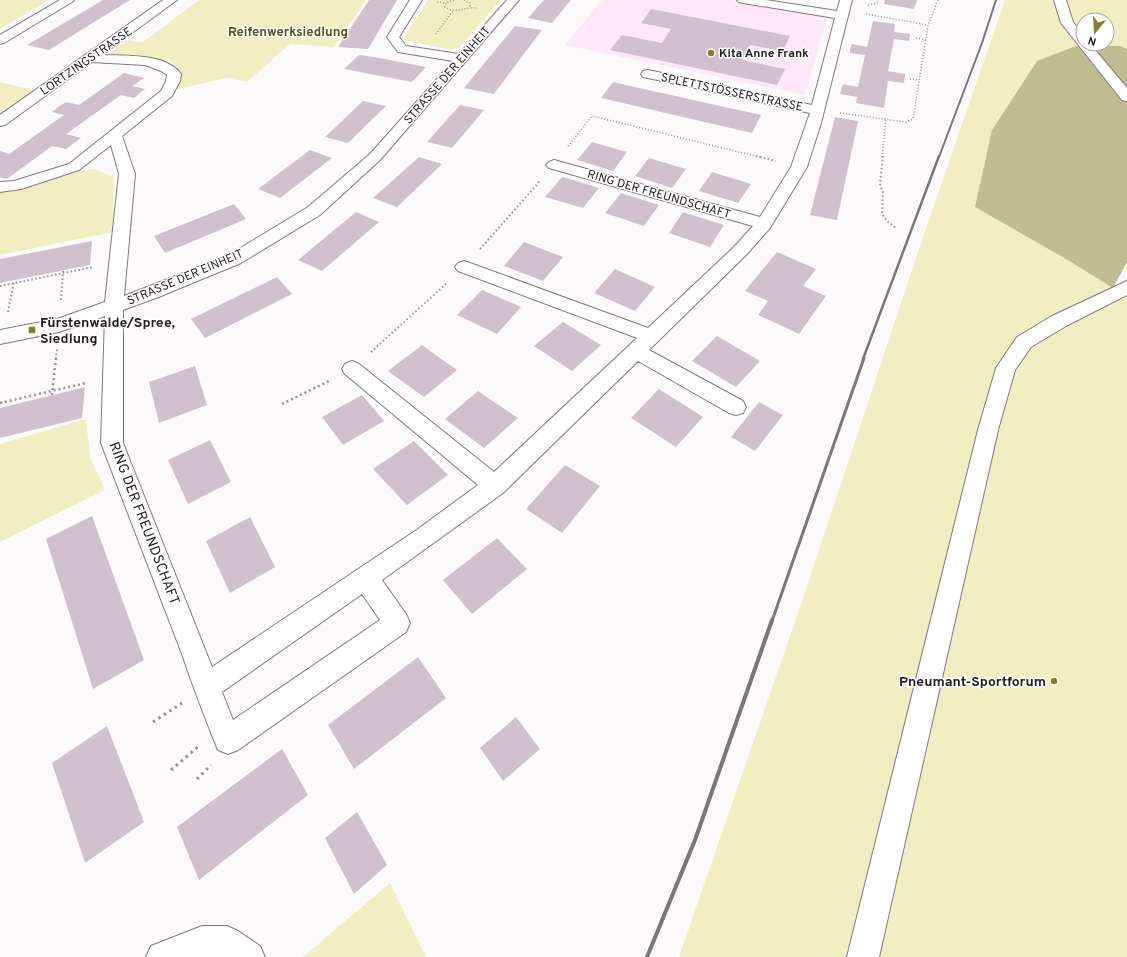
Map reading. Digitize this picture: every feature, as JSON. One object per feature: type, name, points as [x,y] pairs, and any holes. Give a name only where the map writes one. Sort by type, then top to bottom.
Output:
[{"type":"street","points":[[0,40],[68,0]]},
{"type":"street","name":"LORTZINGSTRASSE","points":[[0,122],[171,0]]},
{"type":"street","points":[[416,0],[393,37],[402,49],[461,58]]},
{"type":"street","name":"STRASSE DER EINHEIT","points":[[2,337],[59,325],[150,294],[235,259],[314,211],[375,157],[513,0]]},
{"type":"street","points":[[206,687],[426,536],[495,486],[740,251],[764,224],[799,167],[817,110],[844,8],[744,0]]},
{"type":"street","points":[[1060,0],[1067,23],[1075,34]]},
{"type":"street","points":[[1090,52],[1127,97]]},
{"type":"street","points":[[0,187],[15,186],[74,167],[167,93],[173,81],[174,74],[168,68],[156,63],[139,60],[104,60],[90,58]]},
{"type":"street","name":"SPLETTSTÖSSERSTRASSE","points":[[648,74],[817,110]]},
{"type":"street","name":"RING DER FREUNDSCHAFT","points":[[115,135],[127,174],[114,306],[112,443],[192,647],[206,687],[228,740],[396,623],[365,577]]},
{"type":"street","name":"RING DER FREUNDSCHAFT","points":[[554,165],[764,224]]},
{"type":"street","points":[[464,266],[644,343],[736,407]]},
{"type":"street","points":[[862,957],[986,437],[1006,368],[1024,342],[1059,321],[1127,287]]},
{"type":"street","points":[[352,369],[495,486]]},
{"type":"street","points":[[162,957],[202,942],[227,942],[249,957]]},
{"type":"path","points":[[454,0],[446,3],[446,9],[458,11],[468,8],[471,5],[470,3],[464,0]]},
{"type":"path","points":[[817,110],[886,118],[906,122],[913,119],[928,25],[938,0]]},
{"type":"path","points":[[844,8],[928,25]]},
{"type":"path","points":[[916,38],[926,40]]},
{"type":"path","points":[[910,79],[919,80]]},
{"type":"path","points":[[282,404],[352,369],[464,266],[554,165],[592,116],[799,167]]},
{"type":"path","points":[[886,118],[880,184],[883,193],[882,214],[887,221],[896,228]]},
{"type":"path","points":[[0,286],[13,282],[119,262]]},
{"type":"path","points":[[2,337],[13,282]]},
{"type":"path","points":[[52,395],[59,325]]},
{"type":"path","points":[[0,403],[114,376]]},
{"type":"path","points":[[153,722],[206,687]]},
{"type":"shaded area","points":[[0,0],[49,0],[0,29]]},
{"type":"shaded area","points":[[199,0],[366,0],[334,47],[290,44],[247,82],[227,78],[177,89],[181,72],[170,61],[139,56],[109,54],[127,40],[143,42]]},
{"type":"shaded area","points":[[428,0],[501,0],[459,48],[452,50],[402,40]]},
{"type":"shaded area","name":"Kita Anne Frank","points":[[602,0],[729,0],[822,15],[827,18],[805,95],[565,45]]},
{"type":"shaded area","points":[[1005,0],[1127,0],[1127,49],[1120,46],[1115,46],[1115,12],[1075,12],[1076,52],[1066,259],[1113,288],[1127,289],[1127,957],[679,957],[800,607],[922,240]]},
{"type":"shaded area","points":[[1075,46],[1075,52],[1115,52],[1115,46],[1120,46],[1127,49],[1127,262],[1113,288],[1066,259],[975,207],[992,130],[1037,61]]},
{"type":"shaded area","points":[[0,82],[37,91],[0,118]]},
{"type":"shaded area","points":[[94,169],[113,177],[113,232],[0,255],[0,191],[68,173]]},
{"type":"shaded area","points":[[86,419],[90,457],[105,490],[0,542],[0,444]]},
{"type":"shaded area","points":[[390,883],[426,957],[303,957]]},
{"type":"building","points":[[103,0],[130,0],[49,50],[27,45]]},
{"type":"building","points":[[369,0],[397,0],[368,49],[338,47]]},
{"type":"building","points":[[544,0],[571,0],[552,23],[528,18]]},
{"type":"building","points":[[885,0],[917,0],[914,9],[884,4]]},
{"type":"building","points":[[651,9],[790,36],[783,51],[750,45],[742,60],[785,69],[777,85],[610,50],[622,35],[662,43],[671,29],[641,23]]},
{"type":"building","points":[[873,21],[895,24],[894,32],[910,34],[909,41],[894,39],[888,71],[905,74],[904,83],[888,81],[884,108],[856,103],[857,97],[840,94],[843,84],[858,87],[865,55],[850,53],[850,49],[852,44],[867,47]]},
{"type":"building","points":[[515,26],[542,30],[494,94],[464,88]]},
{"type":"building","points":[[359,55],[426,67],[412,82],[344,69]]},
{"type":"building","points":[[124,73],[144,78],[132,86],[145,89],[134,98],[121,95],[66,134],[81,138],[66,149],[52,146],[7,179],[0,177],[0,151],[9,154],[64,115],[52,112],[58,107],[66,102],[79,105]]},
{"type":"building","points":[[613,82],[761,115],[752,133],[601,98]]},
{"type":"building","points":[[363,101],[386,106],[348,143],[325,137]]},
{"type":"building","points":[[460,105],[484,110],[452,148],[427,142]]},
{"type":"building","points":[[835,117],[858,121],[837,220],[810,215]]},
{"type":"building","points":[[592,142],[627,152],[613,171],[577,160]]},
{"type":"building","points":[[310,150],[332,158],[280,198],[258,189]]},
{"type":"building","points":[[419,157],[442,164],[397,207],[373,198]]},
{"type":"building","points":[[649,158],[686,169],[672,188],[635,176]]},
{"type":"building","points":[[712,172],[751,184],[738,203],[699,191]]},
{"type":"building","points":[[562,177],[599,188],[583,208],[545,197]]},
{"type":"building","points":[[621,193],[659,205],[644,226],[605,213]]},
{"type":"building","points":[[234,204],[246,219],[165,253],[154,236]]},
{"type":"building","points":[[356,212],[379,222],[322,271],[298,260]]},
{"type":"building","points":[[683,212],[724,225],[710,247],[669,233]]},
{"type":"building","points":[[92,241],[90,265],[0,283],[0,259]]},
{"type":"building","points":[[524,242],[563,257],[543,281],[504,266]]},
{"type":"building","points":[[777,252],[816,269],[803,286],[826,296],[799,334],[758,315],[768,301],[745,291]]},
{"type":"building","points":[[615,269],[655,287],[635,311],[594,293]]},
{"type":"building","points":[[277,277],[292,294],[205,338],[191,319]]},
{"type":"building","points":[[482,290],[521,307],[497,334],[457,315]]},
{"type":"building","points":[[563,322],[601,345],[572,371],[534,346]]},
{"type":"building","points":[[717,336],[760,361],[736,387],[692,361]]},
{"type":"building","points":[[422,345],[457,370],[424,397],[388,371]]},
{"type":"building","points":[[195,366],[207,405],[159,423],[149,382]]},
{"type":"building","points":[[85,387],[82,418],[0,438],[0,408]]},
{"type":"building","points":[[659,389],[703,417],[676,447],[631,418]]},
{"type":"building","points":[[478,391],[518,418],[484,448],[445,419]]},
{"type":"building","points":[[362,395],[384,421],[343,445],[322,417]]},
{"type":"building","points":[[759,402],[783,415],[755,451],[731,437]]},
{"type":"building","points":[[210,440],[231,482],[188,504],[168,460]]},
{"type":"building","points":[[414,441],[448,475],[407,505],[373,469]]},
{"type":"building","points":[[565,465],[600,486],[562,533],[526,509]]},
{"type":"building","points":[[92,516],[144,660],[93,689],[46,539]]},
{"type":"building","points":[[250,517],[275,567],[230,593],[206,541]]},
{"type":"building","points":[[497,538],[527,569],[472,614],[443,580]]},
{"type":"building","points":[[418,657],[446,698],[354,769],[328,725]]},
{"type":"building","points":[[516,717],[540,749],[503,781],[480,748]]},
{"type":"building","points":[[107,726],[144,822],[85,863],[52,763]]},
{"type":"building","points":[[282,749],[308,795],[199,880],[177,827]]},
{"type":"building","points":[[357,812],[387,865],[354,894],[325,838]]},
{"type":"railway","points":[[939,157],[982,43],[996,0]]},
{"type":"railway","points":[[863,359],[939,156]]},
{"type":"railway","points":[[772,621],[864,358]]},
{"type":"railway","points":[[647,957],[695,840],[772,620]]},
{"type":"place","name":"Kita Anne Frank","points":[[711,53]]},
{"type":"place","name":"Fürstenwalde/Spree, Siedlung","points":[[32,330]]},
{"type":"place","name":"Pneumant-Sportforum","points":[[1054,681]]},
{"type":"district","name":"Reifenwerksiedlung","points":[[288,31]]}]
